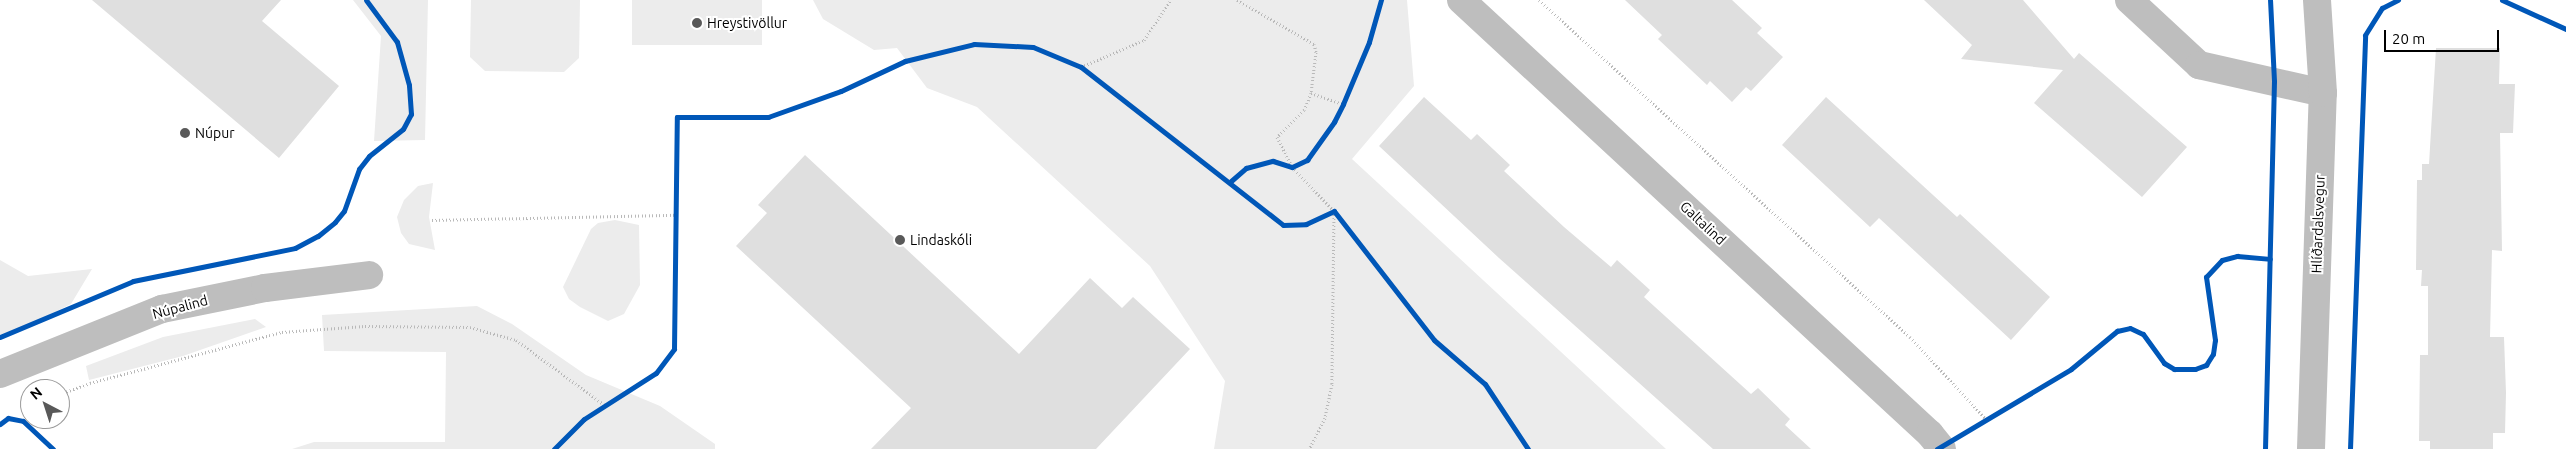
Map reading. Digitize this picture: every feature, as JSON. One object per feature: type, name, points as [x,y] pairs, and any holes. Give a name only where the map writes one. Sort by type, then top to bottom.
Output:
[{"type":"street","name":"Galtalind","points":[[1461,0],[1930,434],[1942,449]]},
{"type":"street","points":[[2128,0],[2199,65],[2323,93]]},
{"type":"street","name":"Hlíðardalsvegur","points":[[2311,449],[2323,93],[2317,0]]},
{"type":"street","name":"Núpalind","points":[[0,374],[162,309],[265,288],[369,275]]},
{"type":"path","points":[[1081,67],[1144,40],[1171,0]]},
{"type":"path","points":[[1237,0],[1314,44],[1316,65],[1311,93],[1304,110],[1277,137],[1292,167],[1334,211],[1332,384],[1326,418],[1309,449]]},
{"type":"path","points":[[1539,0],[1910,337],[1985,418]]},
{"type":"path","points":[[1311,93],[1343,104]]},
{"type":"path","points":[[432,220],[677,215]]},
{"type":"path","points":[[70,390],[90,383],[282,332],[365,326],[470,327],[516,340],[606,406]]},
{"type":"shaded area","points":[[353,0],[428,0],[425,140],[374,141],[381,36]]},
{"type":"shaded area","points":[[471,0],[580,0],[579,58],[564,72],[485,71],[470,57]]},
{"type":"shaded area","name":"Hreystivöllur","points":[[632,0],[762,0],[762,45],[632,45]]},
{"type":"shaded area","points":[[813,0],[1407,0],[1414,86],[1352,159],[1666,449],[1214,449],[1225,381],[1150,266],[977,107],[927,88],[897,48],[874,50],[823,19]]},
{"type":"shaded area","points":[[433,183],[429,217],[435,250],[409,244],[401,233],[397,217],[404,200],[418,186]]},
{"type":"shaded area","points":[[615,220],[639,225],[640,285],[624,314],[608,321],[580,307],[569,299],[563,287],[591,229],[598,223]]},
{"type":"shaded area","points":[[0,260],[28,276],[92,269],[71,304],[0,339]]},
{"type":"shaded area","points":[[477,306],[512,324],[586,375],[660,406],[715,444],[715,449],[292,449],[314,442],[445,442],[446,352],[324,351],[322,315]]},
{"type":"shaded area","points":[[255,319],[266,327],[183,356],[89,380],[86,366],[163,337]]},
{"type":"building","points":[[92,0],[281,0],[262,21],[339,86],[279,158]]},
{"type":"building","points":[[1625,0],[1732,0],[1762,28],[1757,33],[1783,57],[1751,91],[1746,87],[1732,102],[1710,81],[1707,85],[1658,39],[1662,35]]},
{"type":"building","points":[[1924,0],[2023,0],[2074,59],[2079,53],[2187,147],[2142,197],[2034,103],[2063,70],[1961,59],[1972,45]]},
{"type":"building","points":[[2436,48],[2500,48],[2499,84],[2515,84],[2513,133],[2500,133],[2502,251],[2492,250],[2490,337],[2504,337],[2506,393],[2505,433],[2493,433],[2493,449],[2430,449],[2430,441],[2419,441],[2420,355],[2428,355],[2428,286],[2421,286],[2422,270],[2416,270],[2417,180],[2422,180],[2422,164],[2429,164]]},
{"type":"building","points":[[1424,97],[1471,140],[1477,134],[1510,165],[1504,171],[1564,227],[1611,267],[1617,260],[1650,290],[1644,297],[1751,394],[1758,388],[1790,419],[1785,425],[1811,449],[1713,449],[1499,258],[1379,146]]},
{"type":"building","points":[[1826,97],[1957,217],[1960,214],[2050,297],[2011,340],[1879,218],[1870,227],[1782,145]]},
{"type":"building","points":[[805,155],[1019,354],[1090,278],[1122,308],[1133,297],[1190,349],[1096,449],[871,449],[911,408],[736,246],[767,213],[758,205]]},
{"type":"cycle path","points":[[0,337],[133,281],[295,248],[318,236],[335,222],[344,211],[359,169],[369,156],[403,129],[411,114],[409,85],[397,42],[366,0]]},
{"type":"cycle path","points":[[1231,181],[1246,168],[1273,161],[1292,167],[1307,160],[1334,122],[1343,104],[1369,42],[1381,0]]},
{"type":"cycle path","points":[[2265,449],[2274,81],[2270,0]]},
{"type":"cycle path","points":[[2350,449],[2365,35],[2382,8],[2398,0]]},
{"type":"cycle path","points":[[2502,0],[2566,29]]},
{"type":"cycle path","points":[[554,449],[584,419],[656,373],[674,349],[677,117],[768,117],[841,91],[905,61],[974,44],[1033,47],[1081,67],[1283,225],[1306,224],[1334,211],[1434,340],[1485,384],[1528,449]]},
{"type":"cycle path","points":[[1937,449],[2071,369],[2117,331],[2130,328],[2143,334],[2164,363],[2174,369],[2195,369],[2206,365],[2213,354],[2215,340],[2206,277],[2222,260],[2237,256],[2270,259]]},
{"type":"cycle path","points":[[0,424],[8,418],[23,421],[53,449]]},
{"type":"place","name":"Hreystivöllur","points":[[697,23]]},
{"type":"place","name":"Núpur","points":[[185,133]]},
{"type":"place","name":"Lindaskóli","points":[[900,240]]}]
